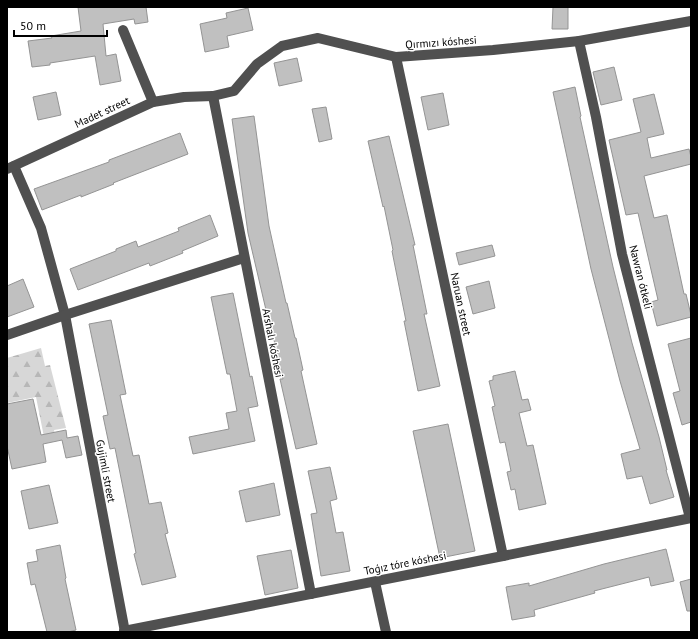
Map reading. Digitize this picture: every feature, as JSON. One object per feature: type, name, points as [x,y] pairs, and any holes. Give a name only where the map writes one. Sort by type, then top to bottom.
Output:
[{"type":"street","name":"Qırmızı kóshesi","points":[[213,96],[234,91],[257,64],[282,46],[311,39],[318,38],[396,57],[493,50],[579,40],[691,21]]},
{"type":"street","points":[[123,30],[153,102]]},
{"type":"street","name":"Nawran ótkeli","points":[[579,40],[596,117],[622,254],[691,518]]},
{"type":"street","name":"Naruan street","points":[[396,57],[502,556]]},
{"type":"street","name":"Madet street","points":[[11,167],[153,102],[184,97],[213,96]]},
{"type":"street","name":"Arshalı kóshesi","points":[[213,96],[311,594]]},
{"type":"street","name":"Gujimli street","points":[[11,167],[41,228],[64,315],[124,631]]},
{"type":"street","points":[[7,335],[64,315],[244,258]]},
{"type":"street","name":"Toǵız tóre kóshesi","points":[[124,631],[691,518]]},
{"type":"street","points":[[375,582],[386,632]]},
{"type":"green space","points":[[41,348],[45,366],[50,365],[66,428],[54,430],[56,439],[45,442],[36,397],[7,403],[7,358]]},
{"type":"building","points":[[78,7],[146,7],[148,22],[135,24],[134,19],[103,24],[106,56],[116,54],[121,81],[100,85],[95,56],[32,67],[28,41],[52,38],[51,36],[81,31]]},
{"type":"building","points":[[553,7],[568,7],[568,29],[552,29]]},
{"type":"building","points":[[248,8],[253,30],[227,36],[229,47],[205,52],[200,24],[227,18],[226,13]]},
{"type":"building","points":[[297,58],[302,81],[279,86],[274,63]]},
{"type":"building","points":[[614,67],[622,100],[601,105],[593,72]]},
{"type":"building","points":[[575,87],[580,117],[613,267],[674,497],[650,504],[642,476],[627,479],[621,454],[640,449],[620,381],[591,269],[553,92]]},
{"type":"building","points":[[56,92],[61,115],[38,120],[33,97]]},
{"type":"building","points":[[443,93],[449,125],[428,130],[421,97]]},
{"type":"building","points":[[654,94],[664,134],[647,138],[651,158],[689,149],[691,157],[691,164],[644,176],[654,218],[667,215],[684,294],[686,294],[691,315],[691,317],[657,326],[651,302],[658,300],[638,213],[626,215],[609,140],[641,132],[633,99]]},
{"type":"building","points":[[326,107],[332,139],[319,142],[312,109]]},
{"type":"building","points":[[254,116],[269,226],[286,303],[296,338],[303,370],[301,371],[317,444],[296,449],[280,379],[283,379],[248,233],[232,119]]},
{"type":"building","points":[[180,133],[188,154],[81,197],[81,195],[42,210],[34,189],[109,162],[109,160]]},
{"type":"building","points":[[389,136],[415,245],[413,245],[427,314],[424,314],[440,386],[418,391],[404,321],[406,321],[393,250],[368,141]]},
{"type":"building","points":[[210,215],[218,236],[182,251],[183,253],[150,266],[149,263],[78,290],[70,269],[116,251],[116,249],[136,241],[138,247],[179,231],[178,228]]},
{"type":"building","points":[[492,245],[495,256],[459,265],[456,253]]},
{"type":"building","points":[[23,279],[34,307],[7,317],[7,286]]},
{"type":"building","points":[[489,281],[495,308],[473,314],[466,287]]},
{"type":"building","points":[[233,293],[250,377],[252,376],[258,406],[248,408],[255,441],[193,454],[189,437],[229,429],[226,413],[237,411],[230,374],[227,374],[211,297]]},
{"type":"building","points":[[111,320],[126,394],[120,395],[133,456],[139,455],[149,504],[161,502],[168,533],[165,534],[176,577],[142,585],[134,554],[136,553],[115,448],[110,449],[103,416],[108,415],[89,324]]},
{"type":"building","points":[[691,338],[691,422],[682,425],[673,393],[680,391],[668,344]]},
{"type":"building","points":[[515,371],[522,400],[528,399],[531,410],[519,413],[527,446],[533,445],[546,504],[519,510],[515,489],[511,490],[507,472],[511,471],[505,442],[500,443],[492,407],[495,406],[489,381],[493,380],[493,376]]},
{"type":"building","points":[[33,399],[41,435],[66,430],[67,438],[78,436],[82,455],[66,458],[62,440],[43,444],[46,462],[12,469],[7,446],[7,404]]},
{"type":"building","points":[[448,424],[475,551],[440,558],[413,431]]},
{"type":"building","points":[[330,467],[337,499],[330,501],[336,533],[343,532],[350,571],[321,576],[311,514],[317,513],[308,471]]},
{"type":"building","points":[[274,483],[280,515],[246,522],[239,491]]},
{"type":"building","points":[[49,485],[58,523],[29,529],[21,491]]},
{"type":"building","points":[[60,545],[65,579],[76,630],[68,632],[47,632],[35,584],[31,585],[27,563],[38,561],[36,550]]},
{"type":"building","points":[[666,549],[674,581],[651,586],[649,577],[594,591],[595,593],[534,610],[535,616],[512,620],[506,587],[529,583],[529,586],[604,564]]},
{"type":"building","points":[[291,550],[298,588],[265,595],[257,556]]},
{"type":"building","points":[[691,579],[691,611],[687,611],[680,582]]}]
